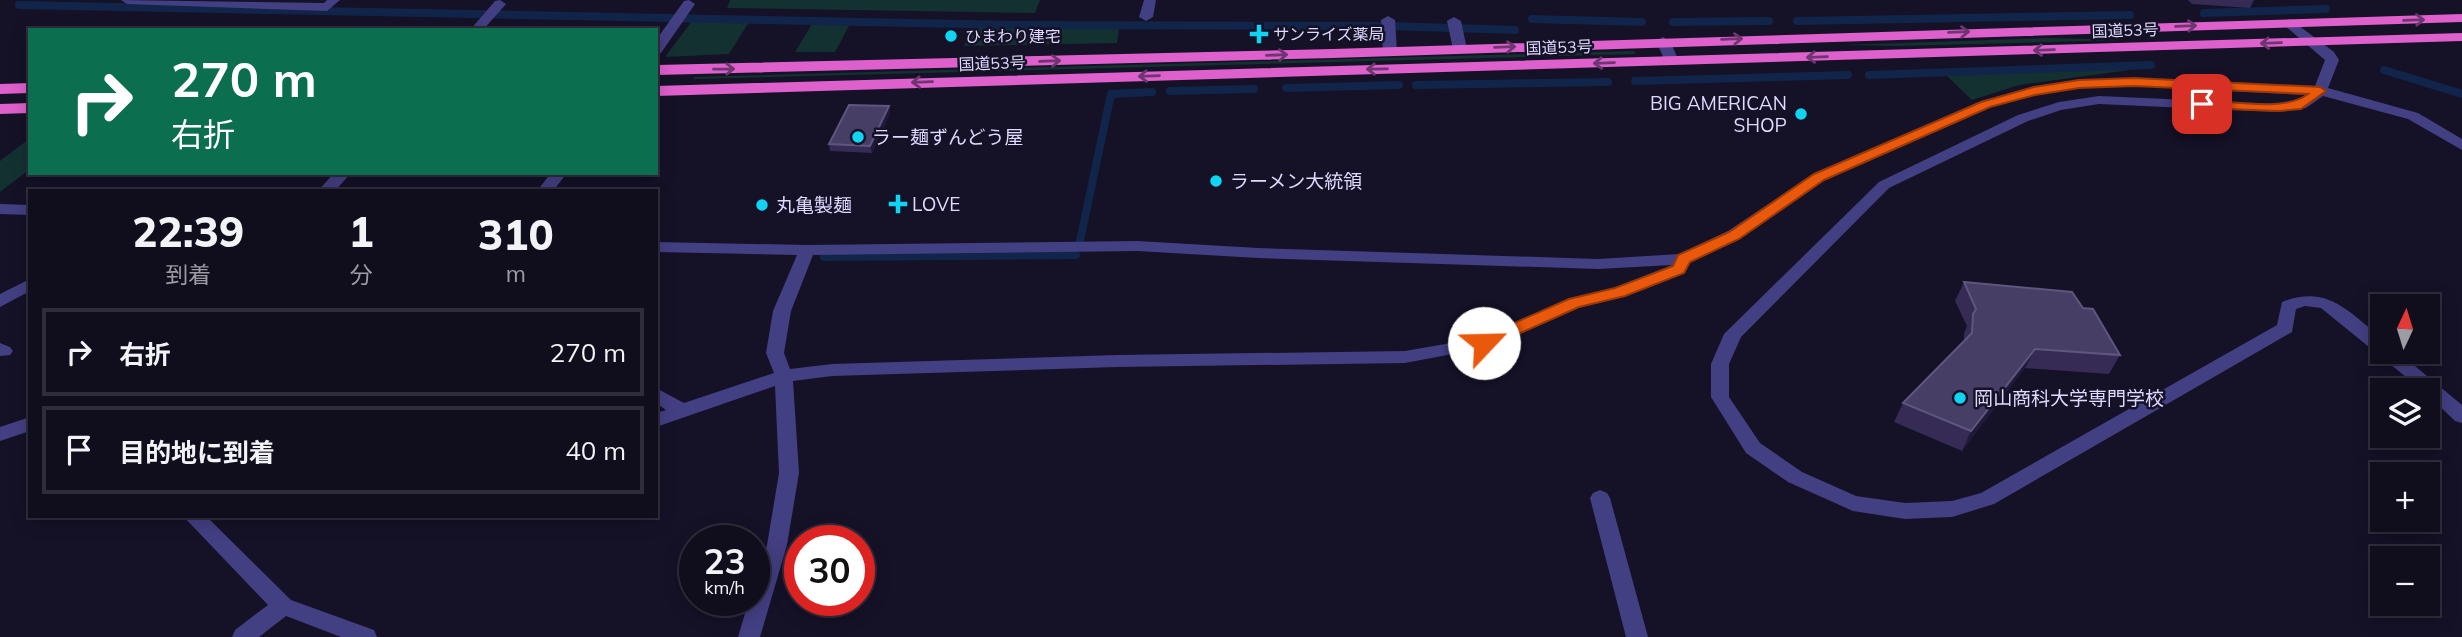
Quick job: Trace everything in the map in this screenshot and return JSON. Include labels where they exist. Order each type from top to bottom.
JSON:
[{"type":"highway","name":"国道53号","points":[[658,70],[1390,52],[1663,41],[2462,18]]},
{"type":"highway","name":"国道53号","points":[[658,91],[2313,41],[2459,39]]},
{"type":"highway","points":[[0,89],[28,88]]},
{"type":"highway","points":[[0,109],[28,108]]},
{"type":"street","points":[[127,0],[327,7],[334,0]]},
{"type":"street","points":[[1146,17],[1150,0]]},
{"type":"street","points":[[477,28],[492,12]]},
{"type":"street","points":[[658,47],[683,13]]},
{"type":"street","points":[[2290,23],[2332,60],[2320,91],[2301,105],[2278,107],[2099,100],[2059,106],[2023,118],[1884,186],[1733,334],[1720,364],[1720,397],[1753,448],[1795,477],[1853,503],[1905,511],[1952,509],[1987,499],[2286,328],[2288,306],[2303,300],[2326,303],[2370,338]]},
{"type":"street","points":[[1388,24],[1390,52]]},
{"type":"street","points":[[1455,26],[1460,49]]},
{"type":"street","points":[[1663,41],[1672,61]]},
{"type":"street","points":[[658,247],[807,250],[1137,246],[1258,253],[1598,264],[1684,259],[1734,236],[1819,177],[1986,104],[2034,91],[2079,84],[2134,82],[2320,91],[2384,105],[2417,117],[2462,146]]},
{"type":"street","points":[[328,189],[341,175]]},
{"type":"street","points":[[547,189],[557,175]]},
{"type":"street","points":[[0,209],[28,209]]},
{"type":"street","points":[[749,637],[777,545],[789,473],[784,376],[775,353],[782,312],[807,250]]},
{"type":"street","points":[[658,419],[784,376],[832,370],[1117,361],[1405,357],[1484,343],[1574,303],[1620,292],[1679,269],[1684,259]]},
{"type":"street","points":[[0,301],[28,285]]},
{"type":"street","points":[[2402,364],[2462,416]]},
{"type":"street","points":[[658,395],[682,412]]},
{"type":"street","points":[[0,434],[28,425]]},
{"type":"street","points":[[1600,498],[1637,637]]},
{"type":"street","points":[[196,518],[283,606],[366,637]]},
{"type":"street","points":[[243,637],[283,606]]},
{"type":"green space","points":[[730,0],[1040,0],[1035,13],[727,8]]},
{"type":"green space","points":[[692,21],[749,22],[729,54],[665,57]]},
{"type":"green space","points":[[812,24],[850,24],[835,52],[795,52]]},
{"type":"green space","points":[[972,26],[1119,28],[1117,43],[964,46]]},
{"type":"green space","points":[[2049,38],[2124,40],[1843,45]]},
{"type":"green space","points":[[1634,51],[1636,54],[694,79],[694,77]]},
{"type":"green space","points":[[2130,70],[2019,85],[1972,100],[1945,74]]},
{"type":"green space","points":[[28,140],[28,171],[0,192],[0,161]]},
{"type":"building","name":"ラー麺ずんどう屋","points":[[849,105],[889,106],[870,146],[829,144]]},
{"type":"building","name":"岡山商科大学専門学校","points":[[1964,282],[2072,292],[2083,308],[2093,309],[2120,355],[2035,349],[1971,431],[1903,403],[1972,333],[1973,314],[1976,309]]},
{"type":"waterway","points":[[19,5],[1015,25],[1390,26],[1515,30]]},
{"type":"waterway","points":[[2204,13],[2326,9]]},
{"type":"waterway","points":[[1797,21],[2130,15]]},
{"type":"waterway","points":[[1532,19],[1642,22]]},
{"type":"waterway","points":[[1673,22],[1769,21]]},
{"type":"waterway","points":[[1869,75],[2151,65]]},
{"type":"waterway","points":[[2384,70],[2462,94]]},
{"type":"waterway","points":[[1635,81],[1848,75]]},
{"type":"waterway","points":[[1416,85],[1608,82]]},
{"type":"waterway","points":[[1286,88],[1399,85]]},
{"type":"waterway","points":[[1170,91],[1254,89]]},
{"type":"waterway","points":[[1080,241],[1111,94],[1152,92]]},
{"type":"waterway","points":[[824,257],[1076,255]]},
{"type":"place","name":"サンライズ薬局","points":[[1259,34]]},
{"type":"place","name":"ひまわり建宅","points":[[951,36]]},
{"type":"place","name":"BIG AMERICAN SHOP","points":[[1801,114]]},
{"type":"place","name":"ラー麺ずんどう屋","points":[[858,137]]},
{"type":"place","name":"ラーメン大統領","points":[[1216,181]]},
{"type":"place","name":"LOVE","points":[[898,204]]},
{"type":"place","name":"丸亀製麺","points":[[762,205]]},
{"type":"place","name":"岡山商科大学専門学校","points":[[1960,398]]},
{"type":"route","points":[[1484,343],[1574,303],[1620,292],[1679,269],[1684,259],[1734,236],[1819,177],[1986,104],[2034,91],[2079,84],[2134,82],[2320,91],[2301,105],[2278,107],[2202,104]]}]
